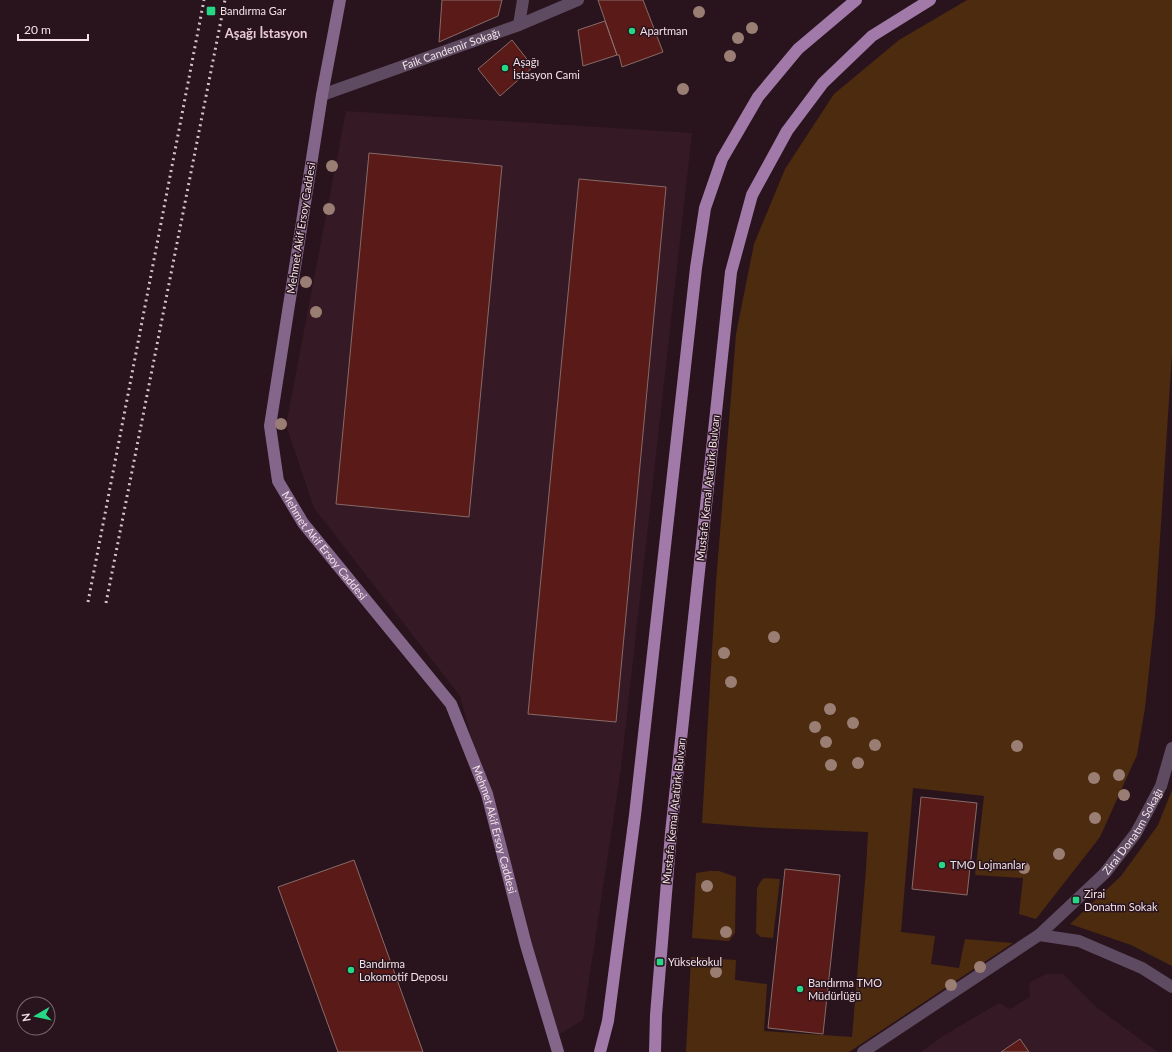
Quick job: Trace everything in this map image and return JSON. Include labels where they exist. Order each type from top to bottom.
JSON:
[{"type":"main road","name":"Mehmet Akif Ersoy Caddesi","points":[[340,0],[322,95],[270,426],[278,481],[303,524],[451,704],[487,794],[526,945],[558,1052]]},
{"type":"main road","points":[[600,1052],[608,1021],[635,815],[704,208],[722,159],[758,97],[798,49],[856,0]]},
{"type":"main road","name":"Mustafa Kemal Atatürk Bulvarı","points":[[654,1052],[671,833],[730,280],[733,265],[752,195],[796,119],[823,83],[872,36],[930,0]]},
{"type":"street","points":[[519,25],[523,0]]},
{"type":"street","name":"Faik Candemir Sokağı","points":[[322,95],[519,25],[578,0]]},
{"type":"street","name":"Zirai Donatım Sokağı","points":[[863,1052],[1038,935],[1105,873],[1136,833],[1161,786],[1172,748]]},
{"type":"street","points":[[1038,935],[1079,941],[1142,968],[1172,986]]},
{"type":"shaded area","points":[[967,0],[1172,0],[1172,354],[1155,615],[1145,708],[1137,755],[1100,837],[1036,919],[1019,914],[1023,878],[975,875],[984,796],[913,788],[901,932],[935,936],[931,964],[959,968],[965,939],[1013,943],[849,1052],[686,1052],[691,957],[736,960],[735,980],[767,984],[764,1031],[852,1037],[868,832],[769,828],[702,823],[716,582],[736,334],[754,244],[785,169],[834,94],[899,40]]},
{"type":"shaded area","points":[[346,111],[692,133],[621,768],[583,1020],[553,1038],[460,696],[314,508],[286,425]]},
{"type":"shaded area","points":[[1172,790],[1172,966],[1131,945],[1070,924],[1121,876],[1158,825]]},
{"type":"shaded area","points":[[719,871],[736,877],[735,933],[729,941],[692,938],[696,873]]},
{"type":"shaded area","points":[[764,878],[780,879],[773,938],[761,937],[756,933],[757,888]]},
{"type":"shaded area","points":[[1046,974],[1063,974],[1096,1007],[1158,1052],[921,1052],[943,1036],[999,1003],[1010,1009],[1030,997],[1029,983]]},
{"type":"building","points":[[442,0],[502,0],[498,16],[439,42]]},
{"type":"building","name":"Apartman","points":[[598,0],[643,0],[663,52],[622,67],[619,55],[617,55]]},
{"type":"building","points":[[605,21],[617,55],[583,66],[578,30]]},
{"type":"building","name":"Aşağı İstasyon Cami","points":[[512,40],[533,67],[500,96],[478,69]]},
{"type":"building","points":[[369,153],[502,166],[469,517],[336,504]]},
{"type":"building","points":[[579,179],[666,187],[616,722],[528,714]]},
{"type":"building","name":"TMO Lojmanlar","points":[[921,797],[977,803],[967,895],[912,889]]},
{"type":"building","name":"Bandırma Lokomotif Deposu","points":[[354,860],[423,1052],[338,1052],[278,887]]},
{"type":"building","name":"Bandırma TMO Müdürlüğü","points":[[785,869],[840,875],[823,1034],[768,1028]]},
{"type":"building","points":[[1020,1039],[1029,1052],[1001,1052]]},
{"type":"railway","points":[[88,602],[204,0]]},
{"type":"railway","points":[[106,603],[225,0]]},
{"type":"place","name":"Bandırma Gar","points":[[211,11]]},
{"type":"place","name":"Apartman","points":[[632,31]]},
{"type":"place","name":"Aşağı İstasyon Cami","points":[[505,68]]},
{"type":"place","name":"TMO Lojmanlar","points":[[942,865]]},
{"type":"place","name":"Zirai Donatım Sokak","points":[[1076,900]]},
{"type":"place","name":"Yüksekokul","points":[[660,962]]},
{"type":"place","name":"Bandırma Lokomotif Deposu","points":[[351,970]]},
{"type":"place","name":"Bandırma TMO Müdürlüğü","points":[[800,989]]},
{"type":"district","name":"Aşağı İstasyon","points":[[266,33]]}]
